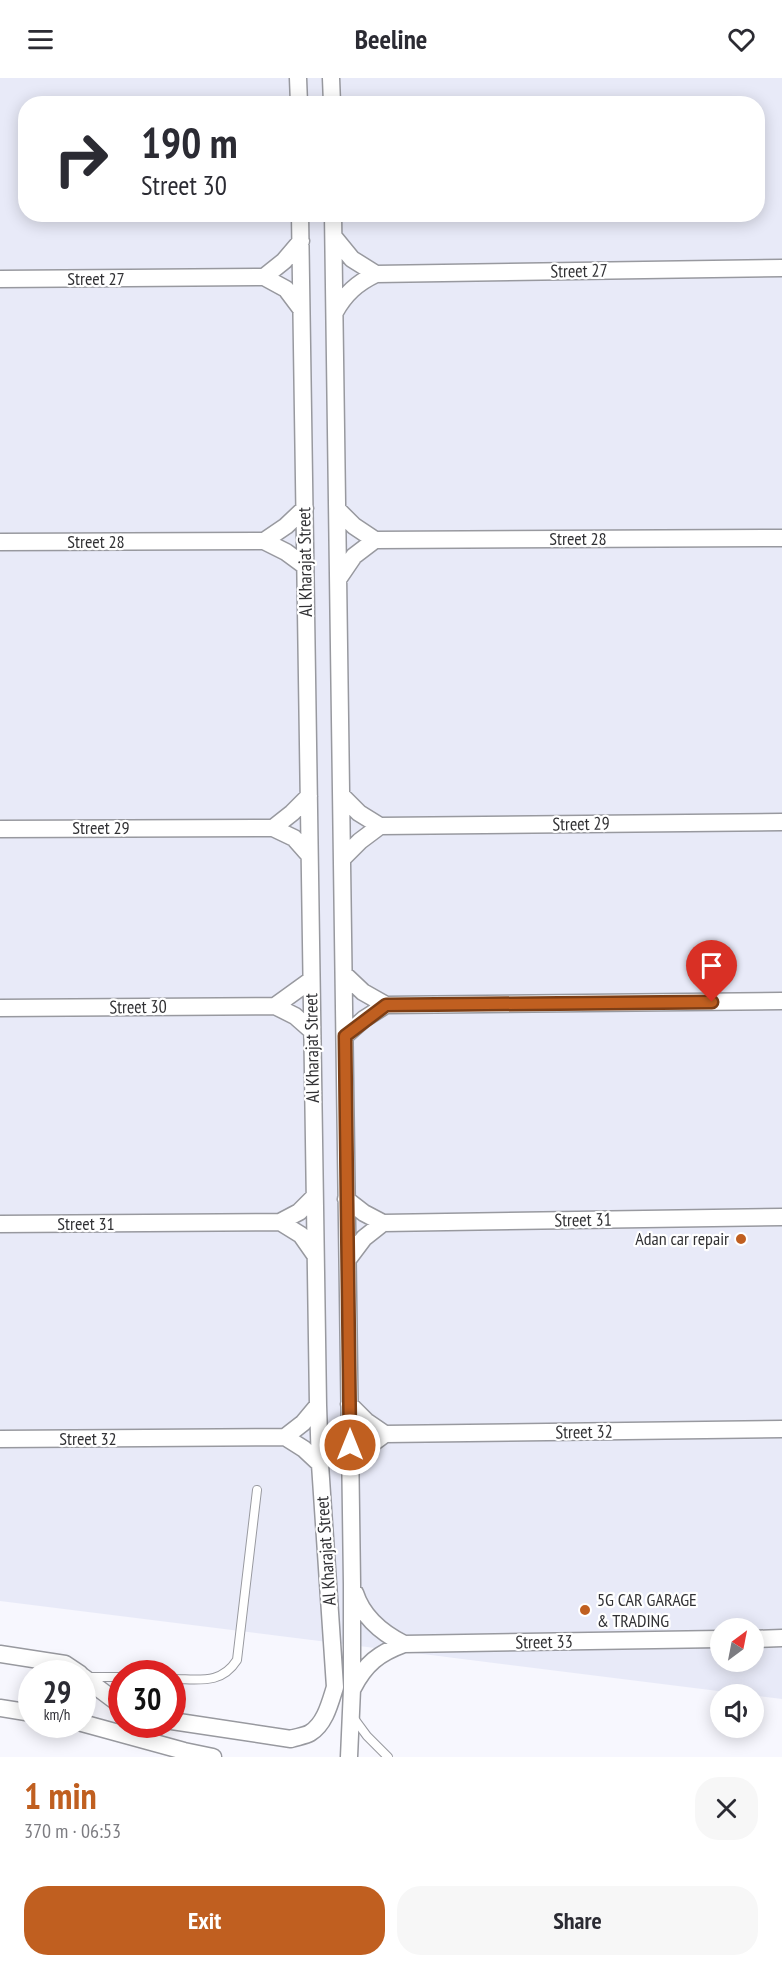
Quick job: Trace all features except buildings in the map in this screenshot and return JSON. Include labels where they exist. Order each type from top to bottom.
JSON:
[{"type":"street","points":[[298,78],[299,96]]},
{"type":"street","points":[[331,78],[332,96]]},
{"type":"street","name":"Al Kharajat Street","points":[[186,1723],[291,1739],[309,1734],[321,1722],[329,1707],[335,1687],[318,1405],[300,222]]},
{"type":"street","name":"Al Kharajat Street","points":[[333,222],[346,1199],[349,1258],[352,1584],[352,1689],[349,1757]]},
{"type":"street","points":[[334,237],[352,260],[376,274]]},
{"type":"street","points":[[301,241],[284,261],[264,277],[286,289],[301,309]]},
{"type":"street","name":"Street 27","points":[[376,274],[782,268]]},
{"type":"street","points":[[334,312],[352,289],[363,280],[376,274]]},
{"type":"street","name":"Street 27","points":[[0,279],[264,277]]},
{"type":"street","points":[[264,541],[286,526],[305,508]]},
{"type":"street","points":[[338,510],[354,526],[375,540],[354,556],[339,578]]},
{"type":"street","name":"Street 28","points":[[375,540],[782,538]]},
{"type":"street","name":"Street 28","points":[[0,542],[264,541],[286,552],[305,566]]},
{"type":"street","points":[[309,796],[273,828],[294,838],[309,855]]},
{"type":"street","points":[[342,796],[359,813],[380,826],[342,859]]},
{"type":"street","name":"Street 29","points":[[380,826],[782,822]]},
{"type":"street","name":"Street 29","points":[[0,829],[273,828]]},
{"type":"street","points":[[344,974],[363,992],[386,1005],[782,1001]]},
{"type":"street","points":[[311,980],[275,1006],[295,1016],[312,1031]]},
{"type":"street","points":[[345,1036],[386,1005]]},
{"type":"street","name":"Street 30","points":[[0,1008],[275,1006]]},
{"type":"street","points":[[280,1222],[299,1212],[314,1197]]},
{"type":"street","points":[[346,1199],[364,1213],[383,1223],[364,1238],[349,1258]]},
{"type":"street","name":"Street 31","points":[[383,1223],[782,1217]]},
{"type":"street","points":[[280,1222],[301,1235],[315,1255]]},
{"type":"street","name":"Street 31","points":[[0,1224],[280,1222]]},
{"type":"street","points":[[349,1404],[366,1421],[386,1434],[366,1448],[350,1466]]},
{"type":"street","points":[[318,1405],[303,1423],[285,1437],[304,1449],[320,1464]]},
{"type":"street","name":"Street 32","points":[[386,1434],[782,1429]]},
{"type":"street","name":"Street 32","points":[[0,1439],[285,1437]]},
{"type":"street","points":[[352,1584],[356,1597],[370,1620],[380,1630],[404,1644]]},
{"type":"street","points":[[764,1639],[782,1638]]},
{"type":"street","name":"Street 33","points":[[352,1689],[360,1673],[372,1660],[387,1650],[404,1644],[710,1639]]},
{"type":"street","points":[[0,1654],[39,1660]]},
{"type":"street","points":[[0,1708],[18,1711]]},
{"type":"street","points":[[96,1727],[213,1757]]},
{"type":"lane","points":[[186,1678],[215,1678],[224,1675],[237,1660],[257,1490]]},
{"type":"lane","points":[[351,1714],[367,1736],[388,1757]]},
{"type":"shaded area","points":[[0,78],[782,78],[782,1699],[764,1697],[764,1684],[710,1684],[710,1690],[0,1601]]},
{"type":"place","name":"Adan car repair","points":[[741,1239]]},
{"type":"place","name":"5G CAR GARAGE & TRADING","points":[[585,1610]]},
{"type":"route","points":[[350,1445],[345,1036],[364,1019],[386,1005],[712,1002]]}]
